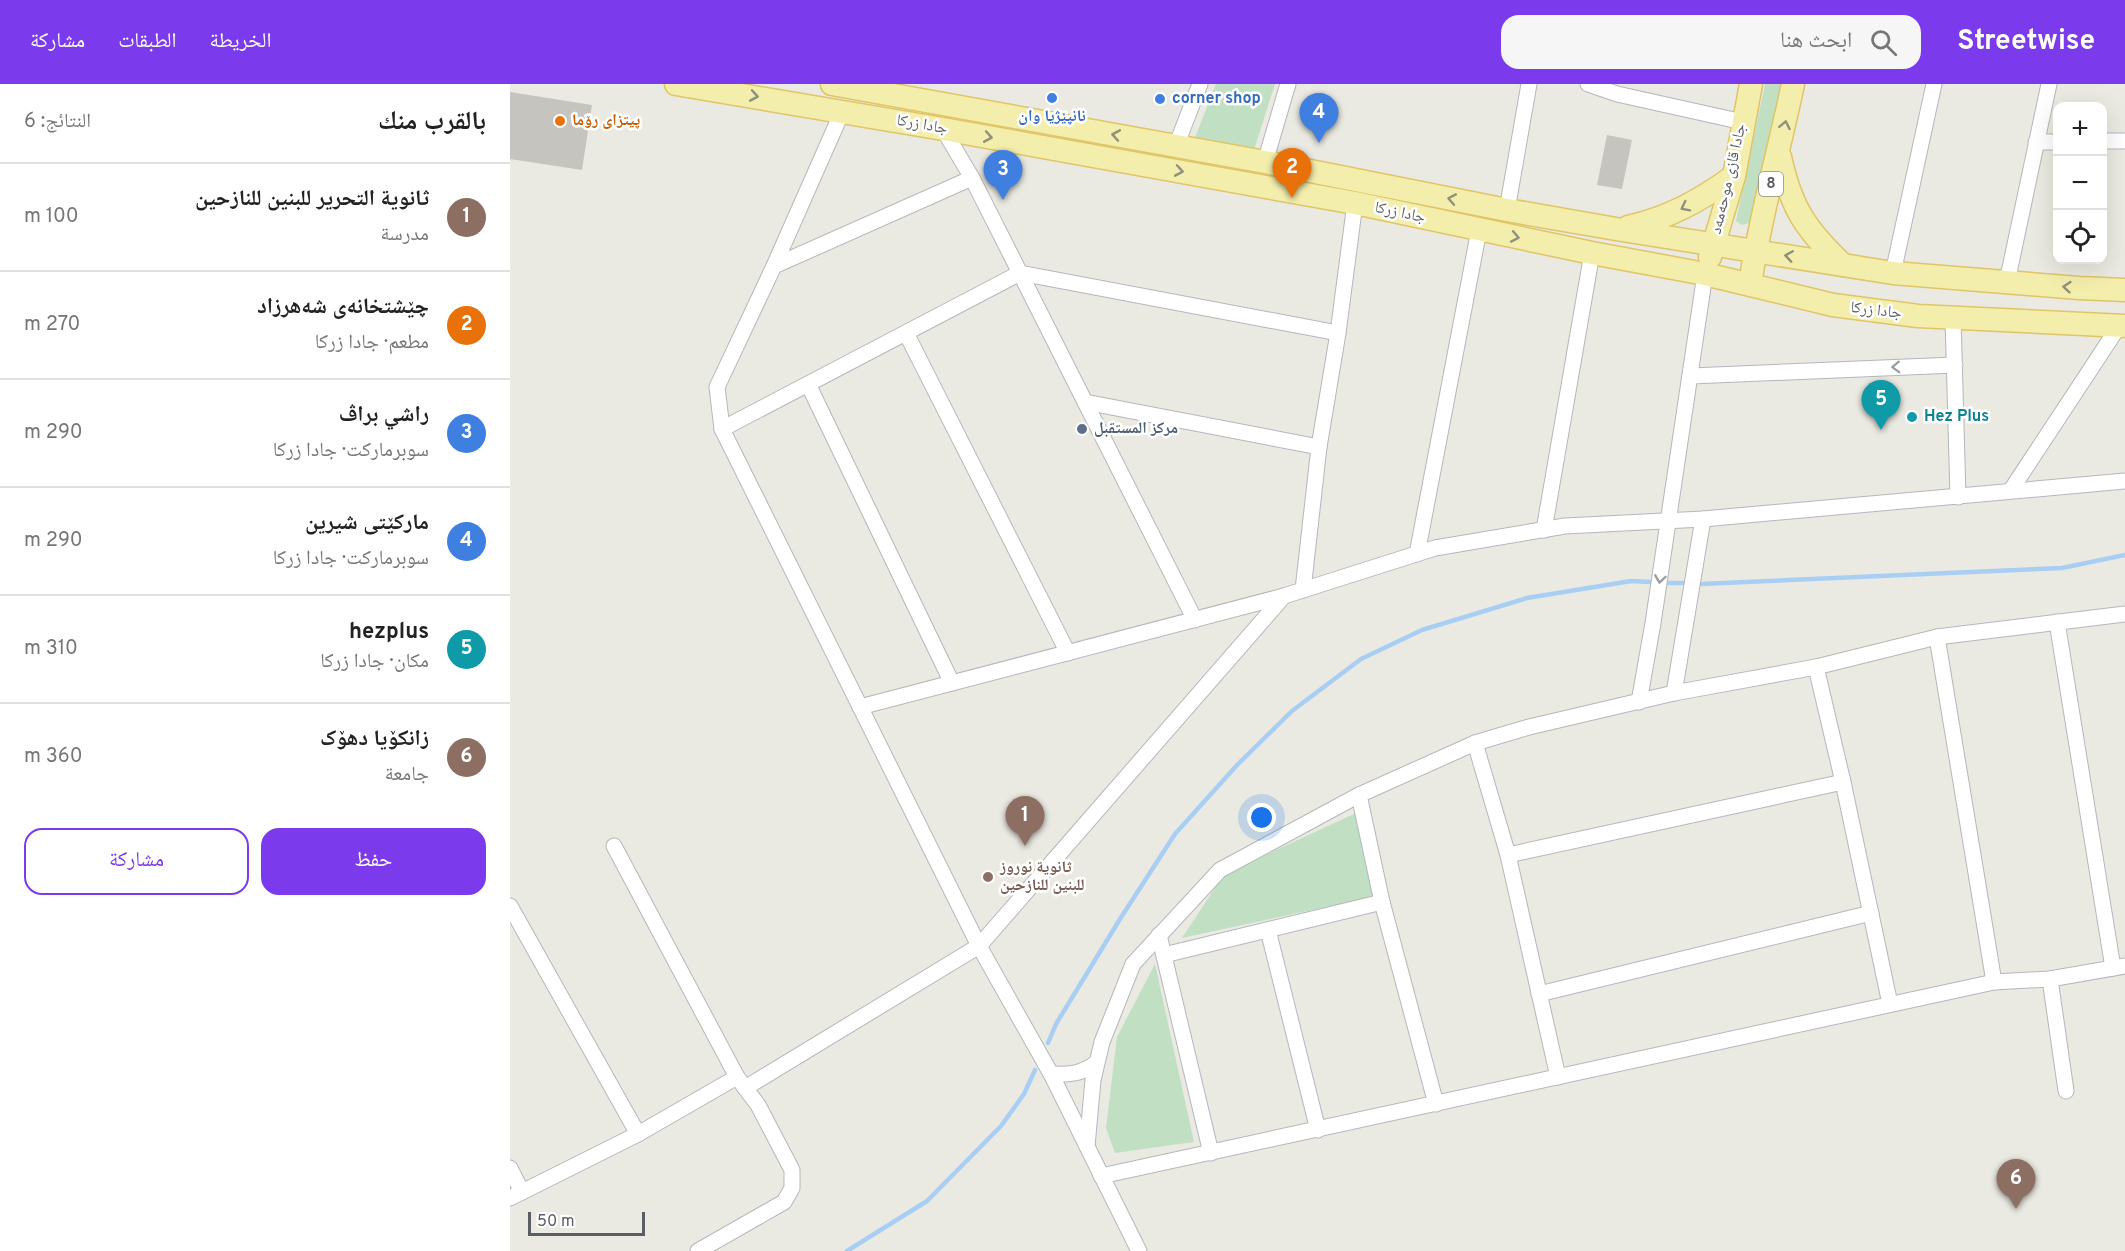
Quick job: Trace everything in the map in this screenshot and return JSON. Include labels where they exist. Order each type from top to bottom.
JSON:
[{"type":"main road","name":"جادا زرکا","points":[[676,84],[1355,203],[1592,253],[1705,274],[1805,300],[1842,307],[1953,318],[2122,326]]},
{"type":"main road","name":"جادا زرکا","points":[[832,84],[876,88],[1616,229],[1893,273],[2125,290]]},
{"type":"main road","name":"جادا قازی موحەمەد","points":[[1705,274],[1734,176],[1751,84]]},
{"type":"main road","name":"8","points":[[1750,284],[1761,223],[1793,84]]},
{"type":"main road","points":[[1779,152],[1786,184],[1800,215],[1819,242],[1843,265]]},
{"type":"main road","points":[[1616,229],[1648,222],[1678,211],[1707,195],[1734,176]]},
{"type":"main road","points":[[1725,210],[1725,223],[1735,232],[1748,232],[1761,223]]},
{"type":"street","points":[[1176,146],[1200,84]]},
{"type":"street","points":[[1265,162],[1288,84]]},
{"type":"street","points":[[1507,210],[1529,84]]},
{"type":"street","points":[[1588,84],[1618,89],[1743,122]]},
{"type":"street","points":[[1893,273],[1934,84]]},
{"type":"street","points":[[2007,282],[2049,84]]},
{"type":"street","points":[[842,112],[774,266],[717,387],[722,429],[979,946],[1051,1074],[1139,1251]]},
{"type":"street","points":[[943,129],[972,178],[1195,620]]},
{"type":"street","points":[[2107,141],[2125,141]]},
{"type":"street","points":[[2036,142],[2053,142]]},
{"type":"street","points":[[774,266],[972,178]]},
{"type":"street","points":[[1303,590],[1319,447],[1338,333],[1355,203]]},
{"type":"street","points":[[1417,554],[1479,230]]},
{"type":"street","points":[[1544,530],[1592,253]]},
{"type":"street","points":[[722,429],[1020,273],[1338,333]]},
{"type":"street","points":[[1640,702],[1705,274]]},
{"type":"street","points":[[1953,318],[1958,497]]},
{"type":"street","points":[[2011,490],[2122,326]]},
{"type":"street","points":[[906,333],[1068,653]]},
{"type":"street","points":[[1691,376],[1955,365]]},
{"type":"street","points":[[808,384],[952,683]]},
{"type":"street","points":[[1085,402],[1319,447]]},
{"type":"street","points":[[860,707],[1284,596],[1435,548],[1565,526],[1703,519],[1958,497],[2011,490],[2125,482]]},
{"type":"street","points":[[1674,693],[1703,519]]},
{"type":"street","points":[[510,1168],[516,1195],[741,1082],[979,946],[1284,596]]},
{"type":"street","points":[[1087,1146],[1096,1063],[1133,964],[1220,870],[1359,795],[1475,743],[1529,727],[1674,693],[1816,667],[1936,637],[2125,614]]},
{"type":"street","points":[[1101,1176],[1994,982],[2050,979],[2119,967],[2056,622]]},
{"type":"street","points":[[1936,637],[1994,982]]},
{"type":"street","points":[[1816,667],[1890,1004]]},
{"type":"street","points":[[1475,743],[1508,855],[1558,1077]]},
{"type":"street","points":[[1508,855],[1843,782]]},
{"type":"street","points":[[1359,795],[1382,902],[1436,1104]]},
{"type":"street","points":[[614,846],[741,1082],[758,1105],[792,1170],[792,1188],[784,1202],[698,1251]]},
{"type":"street","points":[[1164,955],[1382,902]]},
{"type":"street","points":[[510,906],[638,1134]]},
{"type":"street","points":[[1539,994],[1871,913]]},
{"type":"street","points":[[1268,930],[1318,1130]]},
{"type":"street","points":[[1159,935],[1212,1153]]},
{"type":"street","points":[[2050,979],[2066,1091]]},
{"type":"street","points":[[1051,1074],[1077,1073],[1096,1063]]},
{"type":"green space","points":[[1216,84],[1275,84],[1254,150],[1194,140]]},
{"type":"green space","points":[[1765,84],[1782,84],[1749,223],[1742,225],[1736,221]]},
{"type":"green space","points":[[1356,813],[1373,897],[1182,938],[1224,874]]},
{"type":"green space","points":[[1155,964],[1194,1142],[1115,1153],[1106,1128],[1117,1037]]},
{"type":"building","points":[[510,92],[592,105],[582,170],[510,159]]},
{"type":"building","points":[[1607,135],[1632,140],[1622,189],[1597,185]]},
{"type":"waterway","points":[[1701,584],[2062,568],[2125,555]]},
{"type":"waterway","points":[[1048,1043],[1056,1024],[1175,834],[1238,764],[1292,711],[1361,659],[1422,630],[1527,598],[1631,581],[1650,582]]},
{"type":"waterway","points":[[1668,583],[1684,583]]},
{"type":"waterway","points":[[847,1251],[927,1201],[1001,1126],[1024,1094],[1035,1070]]},
{"type":"place","name":"نانپێژیا وان","points":[[1052,98]]},
{"type":"place","name":"corner shop","points":[[1160,99]]},
{"type":"place","name":"پیتزای رۆما","points":[[560,121]]},
{"type":"place","name":"مارکێتی شیرین","points":[[1319,143]]},
{"type":"place","name":"چێشتخانەی شەهرزاد","points":[[1292,198]]},
{"type":"place","name":"راشي براڤ","points":[[1003,200]]},
{"type":"place","name":"Hez Plus","points":[[1912,417]]},
{"type":"place","name":"مركز المستقبل","points":[[1082,429]]},
{"type":"place","name":"hezplus","points":[[1881,430]]},
{"type":"place","name":"ثانوية التحرير للبنين للنازحين","points":[[1025,846]]},
{"type":"place","name":"ثانوية نوروز للبنين للنازحين","points":[[988,877]]},
{"type":"place","name":"زانکۆیا دهۆک","points":[[2016,1209]]}]
